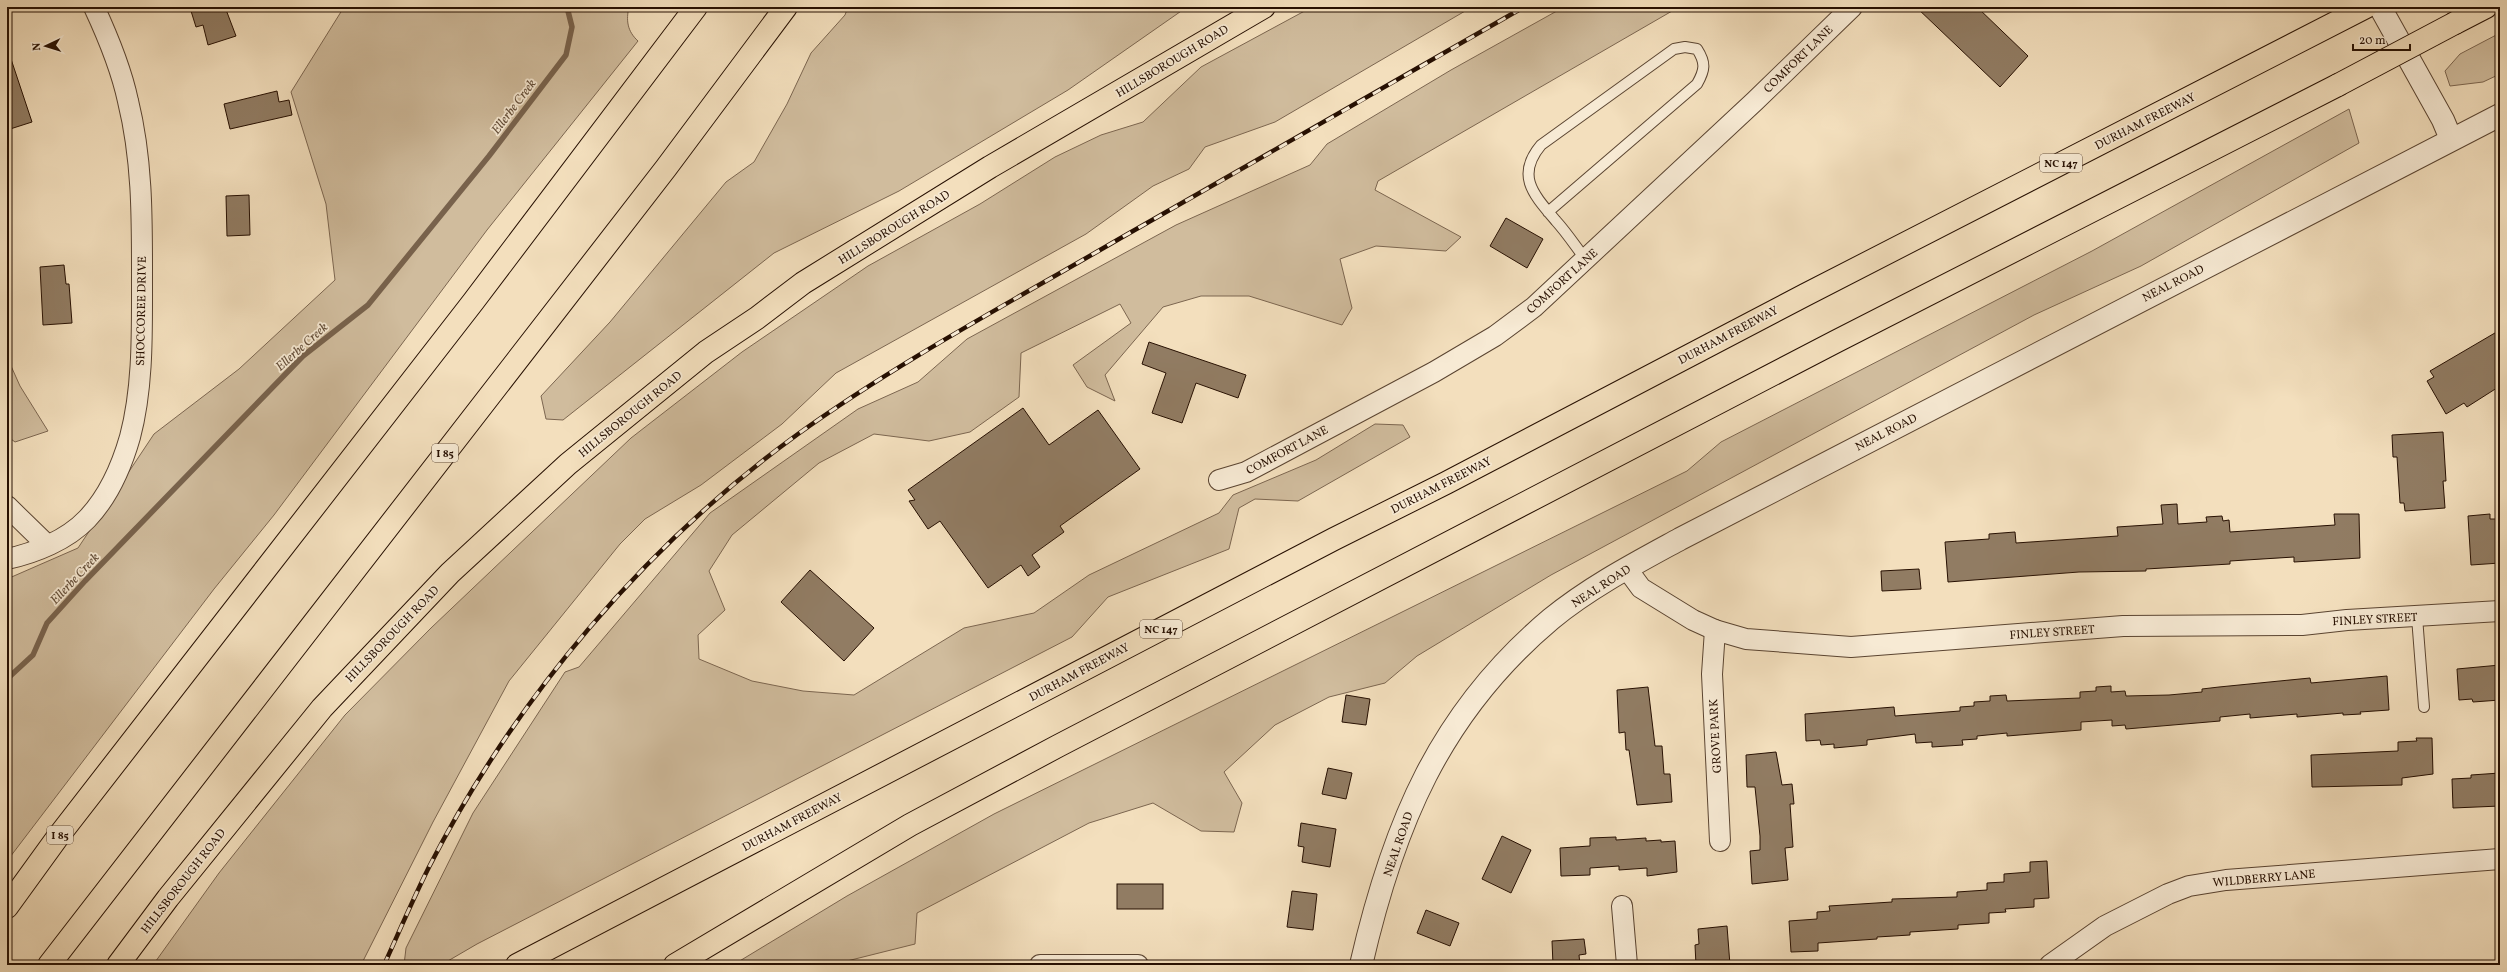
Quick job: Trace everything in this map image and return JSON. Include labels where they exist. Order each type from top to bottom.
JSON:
[{"type":"main road","name":"I 85","points":[[7,908],[57,838],[463,314],[696,7]]},
{"type":"main road","name":"I 85","points":[[49,965],[666,168],[786,7]]},
{"type":"main road","name":"HILLSBOROUGH ROAD","points":[[118,965],[168,898],[322,708],[450,574],[568,464],[706,352],[757,318],[803,283],[990,167],[1264,7]]},
{"type":"main road","name":"DURHAM FREEWAY","points":[[518,965],[1327,542],[1446,483],[1812,291],[2366,7]]},
{"type":"main road","points":[[675,965],[910,825],[1051,750],[1842,338],[2338,85],[2486,7]]},
{"type":"street","name":"SHOCCOREE DRIVE","points":[[7,559],[48,546],[76,529],[87,519],[116,474],[131,435],[142,342],[142,197],[137,145],[122,75],[94,7]]},
{"type":"street","name":"COMFORT LANE","points":[[1219,480],[1246,472],[1434,372],[1495,336],[1534,307],[1586,260],[1852,7]]},
{"type":"street","points":[[2380,7],[2443,120],[2451,139]]},
{"type":"street","name":"NEAL ROAD","points":[[1361,965],[1400,833],[1426,773],[1446,737],[1469,705],[1527,641],[1552,618],[1627,569],[2451,139],[2500,115]]},
{"type":"street","points":[[7,506],[48,546]]},
{"type":"street","name":"FINLEY STREET","points":[[1627,569],[1641,588],[1693,620],[1716,630],[1746,639],[1851,648],[2123,626],[2302,625],[2347,620],[2500,611]]},
{"type":"street","name":"GROVE PARK","points":[[1716,630],[1712,674],[1720,841]]},
{"type":"street","name":"WILDBERRY LANE","points":[[2050,965],[2105,926],[2189,886],[2226,880],[2500,859]]},
{"type":"street","points":[[1622,906],[1628,965]]},
{"type":"street","points":[[1040,965],[1138,965]]},
{"type":"lane","points":[[1548,212],[1697,84],[1704,72],[1704,60],[1697,49],[1685,47],[1674,49],[1541,144],[1530,158],[1529,175],[1531,191],[1586,260]]},
{"type":"lane","points":[[2418,617],[2424,707]]},
{"type":"shaded area","points":[[344,7],[629,7],[628,25],[634,37],[638,41],[487,230],[274,515],[214,589],[7,861],[7,579],[78,548],[154,434],[239,369],[335,280],[326,204],[291,92]]},
{"type":"shaded area","points":[[848,7],[1187,7],[1068,90],[899,191],[774,253],[563,420],[546,419],[541,396],[610,322],[726,182],[754,162],[787,104],[811,53],[845,15]]},
{"type":"shaded area","points":[[1312,7],[1472,7],[1275,122],[1205,147],[1189,169],[1153,186],[1086,234],[836,373],[782,424],[701,485],[645,519],[620,544],[509,681],[433,822],[361,965],[153,965],[219,873],[345,715],[431,628],[631,438],[742,352],[868,266],[980,204],[1055,157],[1101,135],[1143,122],[1201,67]]},
{"type":"shaded area","points":[[1564,7],[1679,7],[1378,181],[1375,190],[1461,237],[1446,251],[1376,246],[1340,259],[1352,308],[1342,325],[1249,296],[1201,296],[1163,307],[1105,375],[1115,401],[1087,387],[1073,365],[1131,323],[1120,304],[1021,353],[1019,397],[970,432],[929,441],[874,434],[819,463],[732,535],[709,571],[725,610],[698,635],[699,659],[752,681],[803,691],[854,695],[964,628],[1034,613],[1089,575],[1219,513],[1233,495],[1316,460],[1375,424],[1403,425],[1410,437],[1298,501],[1255,499],[1239,508],[1229,549],[1108,597],[1072,637],[477,944],[441,965],[404,965],[406,948],[473,813],[565,672],[579,667],[710,513],[858,409],[918,382],[967,339],[1176,225],[1310,165],[1327,144],[1451,70]]},
{"type":"shaded area","points":[[2500,33],[2500,74],[2483,82],[2450,86],[2445,71],[2460,54]]},
{"type":"shaded area","points":[[2349,109],[2359,143],[2141,266],[2034,315],[1551,575],[1417,656],[1385,683],[1329,697],[1275,725],[1224,772],[1242,803],[1234,832],[1201,831],[1153,803],[1089,823],[917,913],[915,944],[831,965],[733,965],[847,896],[994,814],[1687,471],[1721,442],[2092,251]]},
{"type":"shaded area","points":[[7,357],[20,386],[48,431],[15,442],[7,436]]},
{"type":"building","points":[[205,7],[225,7],[236,36],[208,45],[203,25],[196,27],[191,11]]},
{"type":"building","points":[[1916,7],[1977,7],[2028,56],[2000,87]]},
{"type":"building","points":[[7,56],[10,56],[32,122],[7,130]]},
{"type":"building","points":[[277,91],[279,102],[289,100],[292,115],[230,129],[224,104]]},
{"type":"building","points":[[249,195],[250,235],[227,236],[226,196]]},
{"type":"building","points":[[1506,218],[1543,239],[1527,268],[1490,246]]},
{"type":"building","points":[[64,265],[66,284],[69,284],[72,323],[43,325],[40,267]]},
{"type":"building","points":[[2500,330],[2500,386],[2467,407],[2464,403],[2446,414],[2427,381],[2434,377],[2430,371]]},
{"type":"building","points":[[1149,342],[1246,375],[1238,398],[1196,383],[1182,423],[1152,413],[1166,373],[1142,364]]},
{"type":"building","points":[[1023,408],[1049,445],[1098,410],[1140,469],[1060,526],[1064,532],[1032,555],[1040,567],[1028,576],[1021,565],[988,588],[940,521],[928,529],[909,501],[915,500],[908,490]]},
{"type":"building","points":[[2443,432],[2446,481],[2443,481],[2445,508],[2405,511],[2404,503],[2400,503],[2397,457],[2393,457],[2392,435]]},
{"type":"building","points":[[2177,504],[2178,524],[2207,522],[2206,517],[2222,516],[2223,521],[2229,520],[2230,532],[2335,525],[2334,514],[2359,514],[2360,558],[2294,562],[2294,557],[2230,561],[2230,564],[2146,569],[2146,571],[2079,572],[1948,582],[1945,542],[1989,539],[1989,534],[2015,532],[2016,543],[2118,536],[2117,527],[2163,524],[2161,505]]},
{"type":"building","points":[[2490,514],[2490,519],[2500,519],[2500,563],[2471,565],[2468,516]]},
{"type":"building","points":[[1919,569],[1921,589],[1882,591],[1881,571]]},
{"type":"building","points":[[810,570],[874,628],[844,661],[781,602]]},
{"type":"building","points":[[2500,665],[2500,700],[2473,702],[2472,699],[2459,700],[2457,669]]},
{"type":"building","points":[[2387,676],[2389,710],[2360,712],[2361,714],[2343,715],[2343,713],[2297,717],[2297,714],[2250,718],[2250,714],[2220,717],[2220,721],[2126,729],[2125,725],[2112,726],[2112,720],[2081,722],[2081,730],[2007,736],[2007,733],[1977,736],[1977,739],[1962,740],[1963,745],[1932,747],[1932,742],[1916,743],[1915,734],[1867,740],[1867,745],[1834,748],[1834,744],[1821,745],[1820,740],[1806,741],[1805,714],[1894,707],[1895,716],[1960,711],[1960,707],[1974,706],[1974,702],[1990,701],[1990,696],[2006,695],[2007,701],[2080,698],[2080,692],[2096,691],[2096,687],[2111,686],[2111,692],[2125,691],[2126,696],[2169,695],[2202,692],[2202,689],[2310,678],[2311,683]]},
{"type":"building","points":[[1648,687],[1655,746],[1662,746],[1664,774],[1670,774],[1672,802],[1637,805],[1629,750],[1626,750],[1625,732],[1619,733],[1617,690]]},
{"type":"building","points":[[1346,695],[1370,699],[1366,725],[1342,722]]},
{"type":"building","points":[[2416,738],[2432,738],[2433,774],[2402,778],[2402,785],[2312,787],[2311,755],[2398,751],[2398,742],[2417,741]]},
{"type":"building","points":[[1776,752],[1782,785],[1792,784],[1794,804],[1790,804],[1793,847],[1785,848],[1788,880],[1752,884],[1750,851],[1760,850],[1760,836],[1755,787],[1747,787],[1746,755]]},
{"type":"building","points":[[1328,768],[1352,773],[1346,799],[1322,794]]},
{"type":"building","points":[[2500,773],[2500,806],[2453,808],[2452,779],[2471,778],[2471,775]]},
{"type":"building","points":[[1301,823],[1336,829],[1330,867],[1302,862],[1304,847],[1298,846]]},
{"type":"building","points":[[1502,836],[1531,850],[1511,893],[1482,879]]},
{"type":"building","points":[[1616,837],[1616,840],[1646,838],[1646,841],[1675,841],[1677,872],[1647,876],[1647,868],[1619,870],[1619,866],[1590,868],[1590,875],[1561,876],[1560,848],[1590,846],[1590,838]]},
{"type":"building","points":[[2047,861],[2049,898],[2034,899],[2034,907],[2005,909],[2006,912],[1989,913],[1989,923],[1958,925],[1958,929],[1910,932],[1910,935],[1877,937],[1877,939],[1818,943],[1818,951],[1791,952],[1789,921],[1817,919],[1817,912],[1830,911],[1829,906],[1892,902],[1892,899],[1957,897],[1957,892],[1987,890],[1987,883],[2004,882],[2004,874],[2030,872],[2030,862]]},
{"type":"building","points":[[1117,884],[1163,884],[1163,909],[1117,909]]},
{"type":"building","points":[[1292,891],[1317,894],[1313,930],[1287,927]]},
{"type":"building","points":[[1426,910],[1459,923],[1450,946],[1417,933]]},
{"type":"building","points":[[1727,926],[1730,965],[1696,965],[1695,945],[1699,944],[1698,929]]},
{"type":"building","points":[[1584,939],[1586,954],[1579,955],[1580,965],[1553,965],[1552,941]]},
{"type":"waterway","name":"Ellerbe Creek","points":[[7,679],[33,655],[47,623],[85,581],[303,356],[368,305],[489,156],[566,55],[572,27],[567,7]]},
{"type":"railway","points":[[384,965],[429,867],[463,805],[501,744],[543,685],[588,629],[637,575],[688,525],[742,478],[798,434],[837,407],[916,357],[1524,7]]}]
